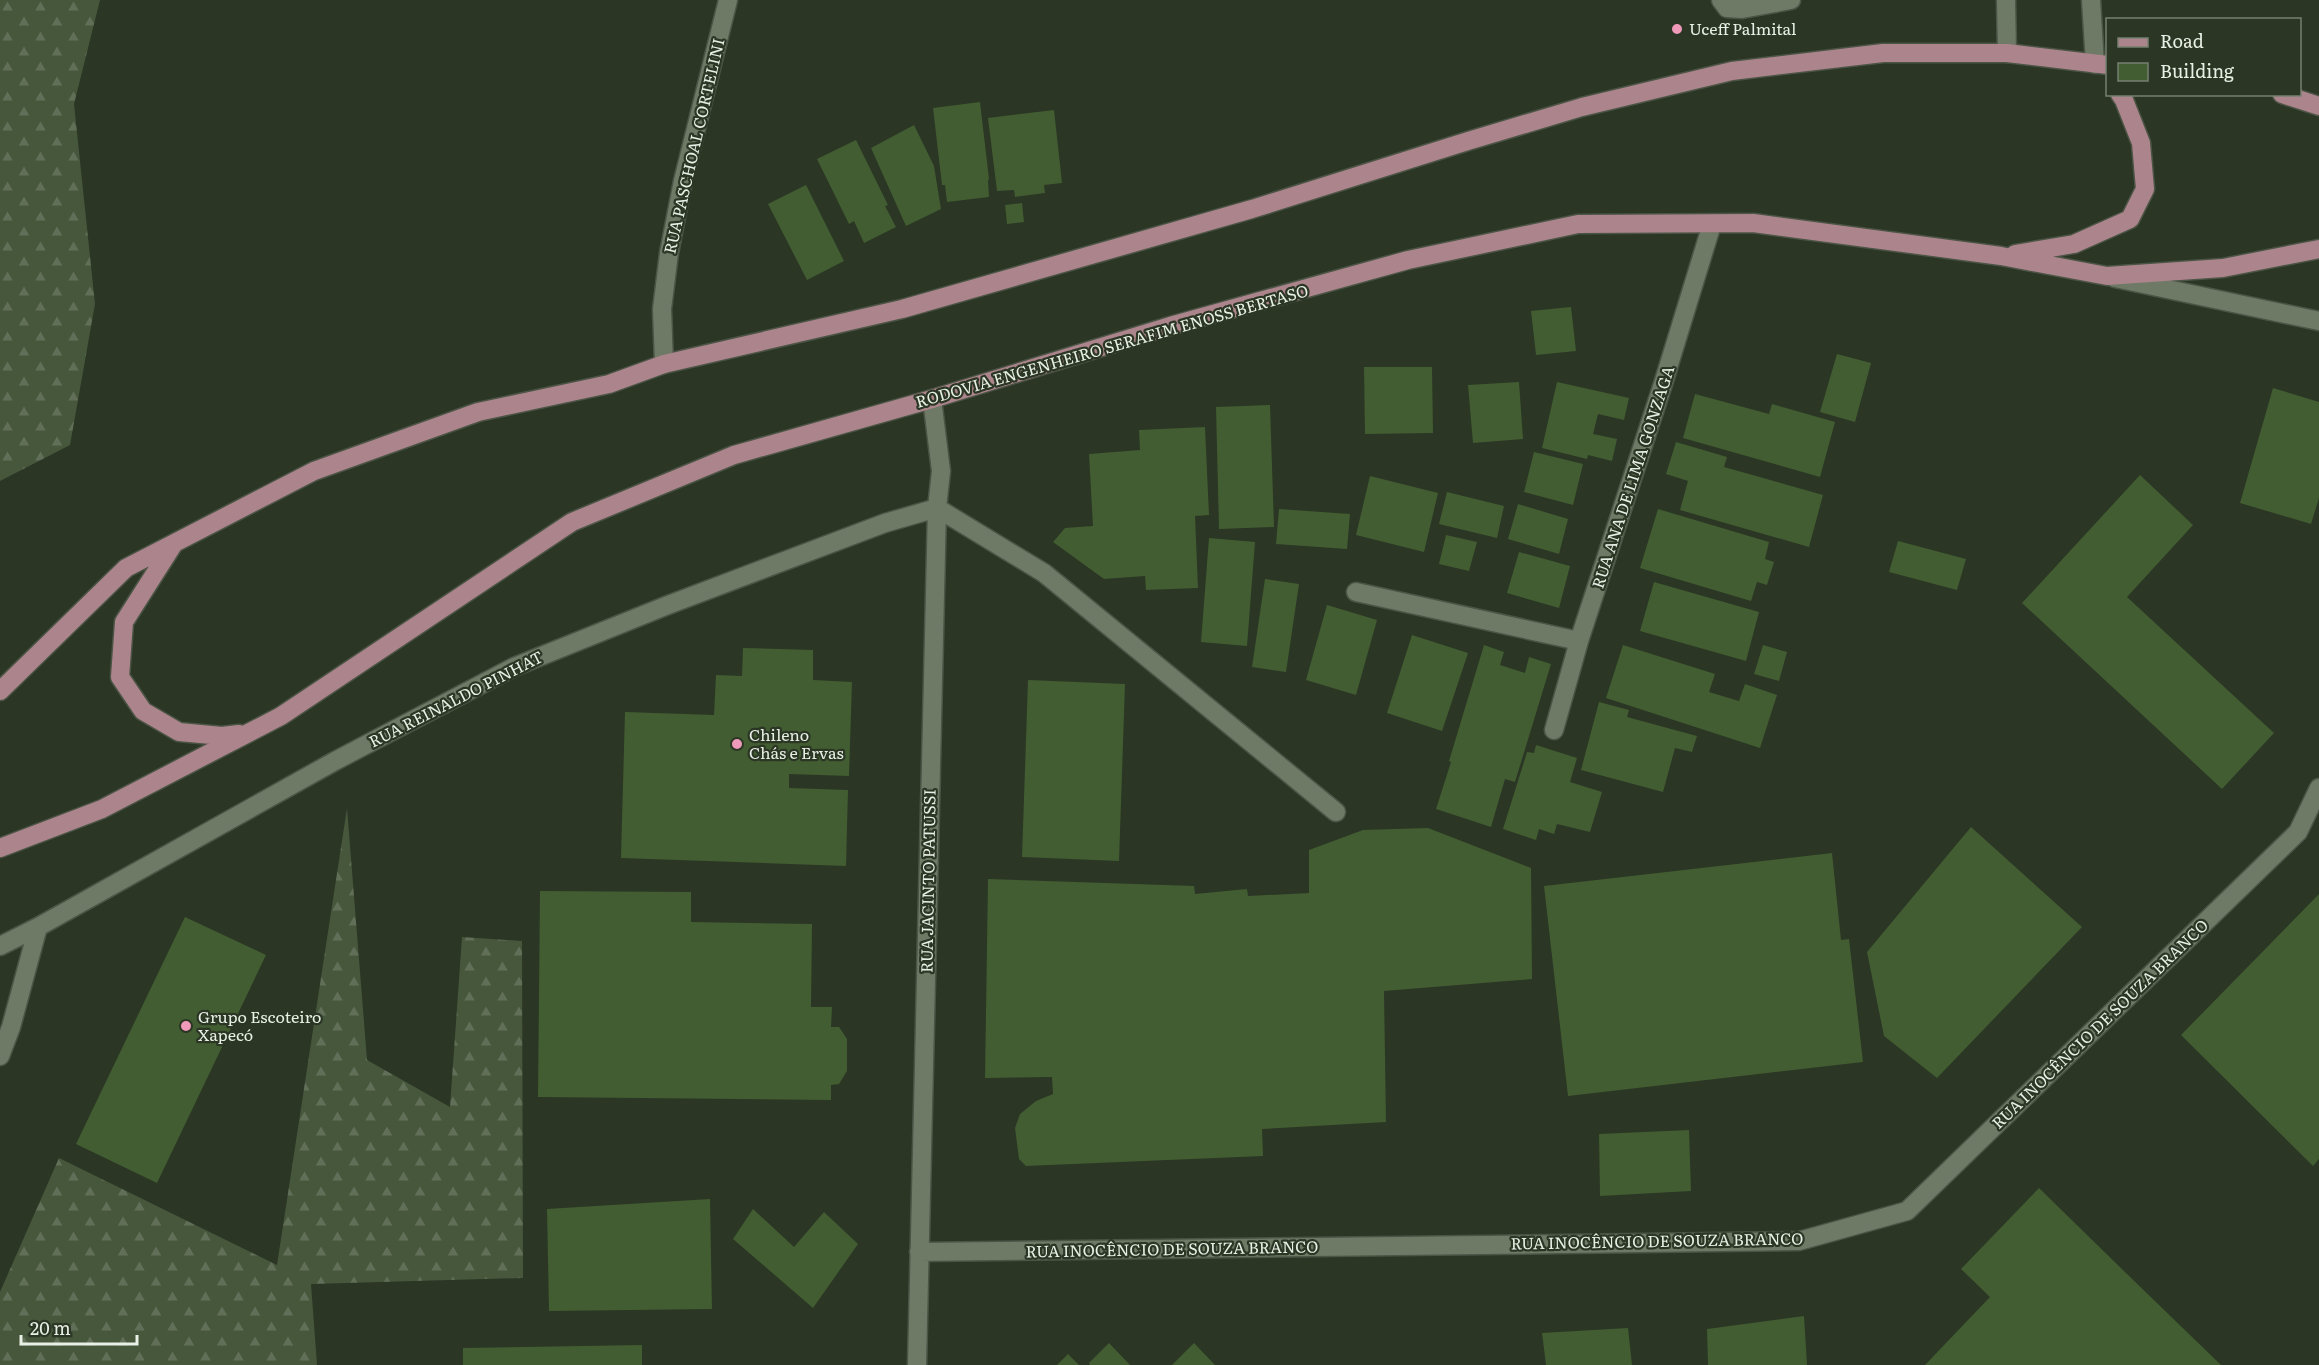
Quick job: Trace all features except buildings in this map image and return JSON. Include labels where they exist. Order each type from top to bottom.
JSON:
[{"type":"main road","points":[[0,691],[126,568],[314,471],[478,412],[609,384],[664,364],[902,309],[1252,209],[1582,107],[1732,71],[1883,52],[2007,53],[2101,64]]},
{"type":"main road","points":[[2001,256],[2074,244],[2130,219],[2145,189],[2141,143],[2121,96]]},
{"type":"main road","points":[[2288,96],[2319,106]]},
{"type":"main road","name":"RODOVIA ENGENHEIRO SERAFIM ENOSS BERTASO","points":[[0,848],[102,809],[281,716],[572,522],[734,455],[932,399],[1170,326],[1408,260],[1578,224],[1753,223],[2001,256],[2107,276],[2223,268],[2319,249]]},
{"type":"main road","points":[[174,543],[124,622],[120,677],[143,711],[179,732],[222,736],[253,731]]},
{"type":"street","name":"RUA PASCHOAL CORTELINI","points":[[664,364],[662,309],[669,253],[683,181],[728,0]]},
{"type":"street","points":[[1721,0],[1727,8],[1742,9],[1791,0]]},
{"type":"street","points":[[2006,0],[2007,53]]},
{"type":"street","points":[[2091,0],[2101,64]]},
{"type":"street","name":"RUA ANA DE LIMA GONZAGA","points":[[1554,730],[1579,640],[1663,384],[1712,224]]},
{"type":"street","points":[[2107,276],[2319,321]]},
{"type":"street","name":"RUA JACINTO PATUSSI","points":[[917,1365],[937,508],[941,471],[932,399]]},
{"type":"street","points":[[937,508],[1044,573],[1336,812]]},
{"type":"street","name":"RUA REINALDO PINHAT","points":[[0,946],[335,761],[514,667],[668,604],[885,523],[937,508]]},
{"type":"street","points":[[1356,592],[1579,640]]},
{"type":"street","name":"RUA INOCÊNCIO DE SOUZA BRANCO","points":[[919,1252],[1799,1241],[1907,1211],[2298,832],[2319,788]]},
{"type":"street","points":[[0,1056],[11,1027],[38,927]]},
{"type":"green space","points":[[0,0],[100,0],[74,104],[95,304],[70,445],[0,481]]},
{"type":"green space","points":[[347,808],[367,1060],[450,1107],[462,937],[522,941],[523,1278],[311,1284],[317,1365],[0,1365],[0,1292],[59,1158],[277,1265]]},
{"type":"place","name":"Uceff Palmital","points":[[1677,29]]},
{"type":"place","name":"Chileno Chás e Ervas","points":[[737,744]]},
{"type":"place","name":"Grupo Escoteiro Xapecó","points":[[186,1026]]}]
